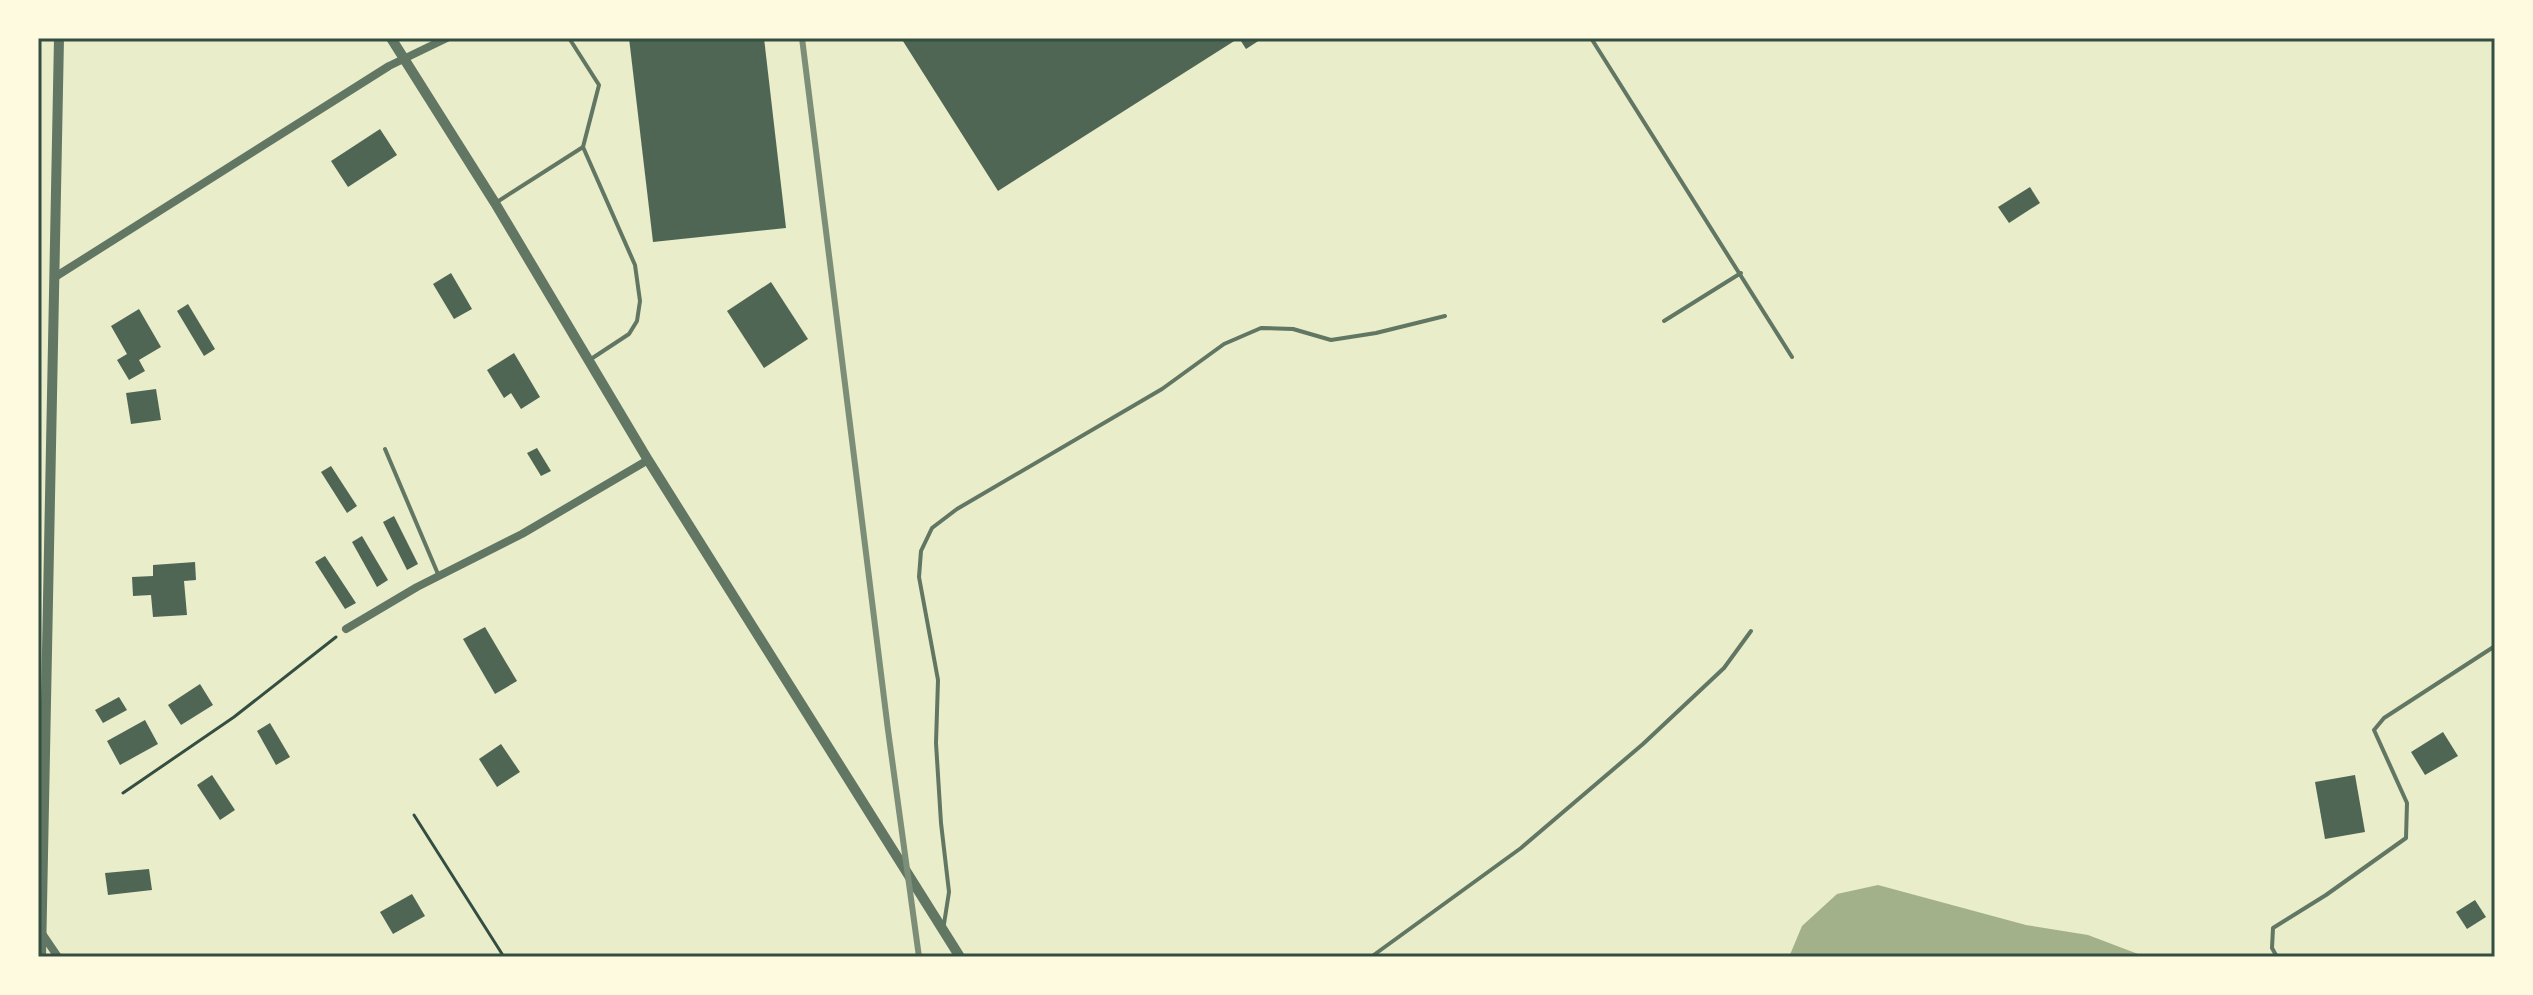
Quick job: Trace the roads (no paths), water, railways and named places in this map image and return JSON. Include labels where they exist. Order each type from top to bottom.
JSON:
[{"type":"street","points":[[41,957],[59,38]]},
{"type":"street","points":[[391,38],[495,203],[648,460],[960,957]]},
{"type":"street","points":[[55,277],[403,58],[447,38]]},
{"type":"street","points":[[346,629],[439,576],[522,534],[648,460]]},
{"type":"street","points":[[41,932],[58,957]]},
{"type":"lane","points":[[569,38],[599,85],[583,147],[635,265],[640,301],[637,321],[629,334],[589,361]]},
{"type":"lane","points":[[1591,38],[1792,357]]},
{"type":"lane","points":[[495,203],[583,147]]},
{"type":"lane","points":[[1664,321],[1741,273]]},
{"type":"lane","points":[[943,931],[949,892],[936,743],[938,680],[919,577],[921,551],[932,528],[957,509],[1162,389],[1224,344],[1261,328],[1293,329],[1331,340],[1376,333],[1445,316]]},
{"type":"lane","points":[[385,449],[439,576]]},
{"type":"lane","points":[[1371,957],[1521,848],[1643,744],[1724,668],[1751,631]]},
{"type":"lane","points":[[2277,957],[2272,948],[2273,928],[2406,838],[2407,803],[2374,730],[2384,718],[2495,646]]},
{"type":"railway","points":[[802,38],[919,957]]}]
